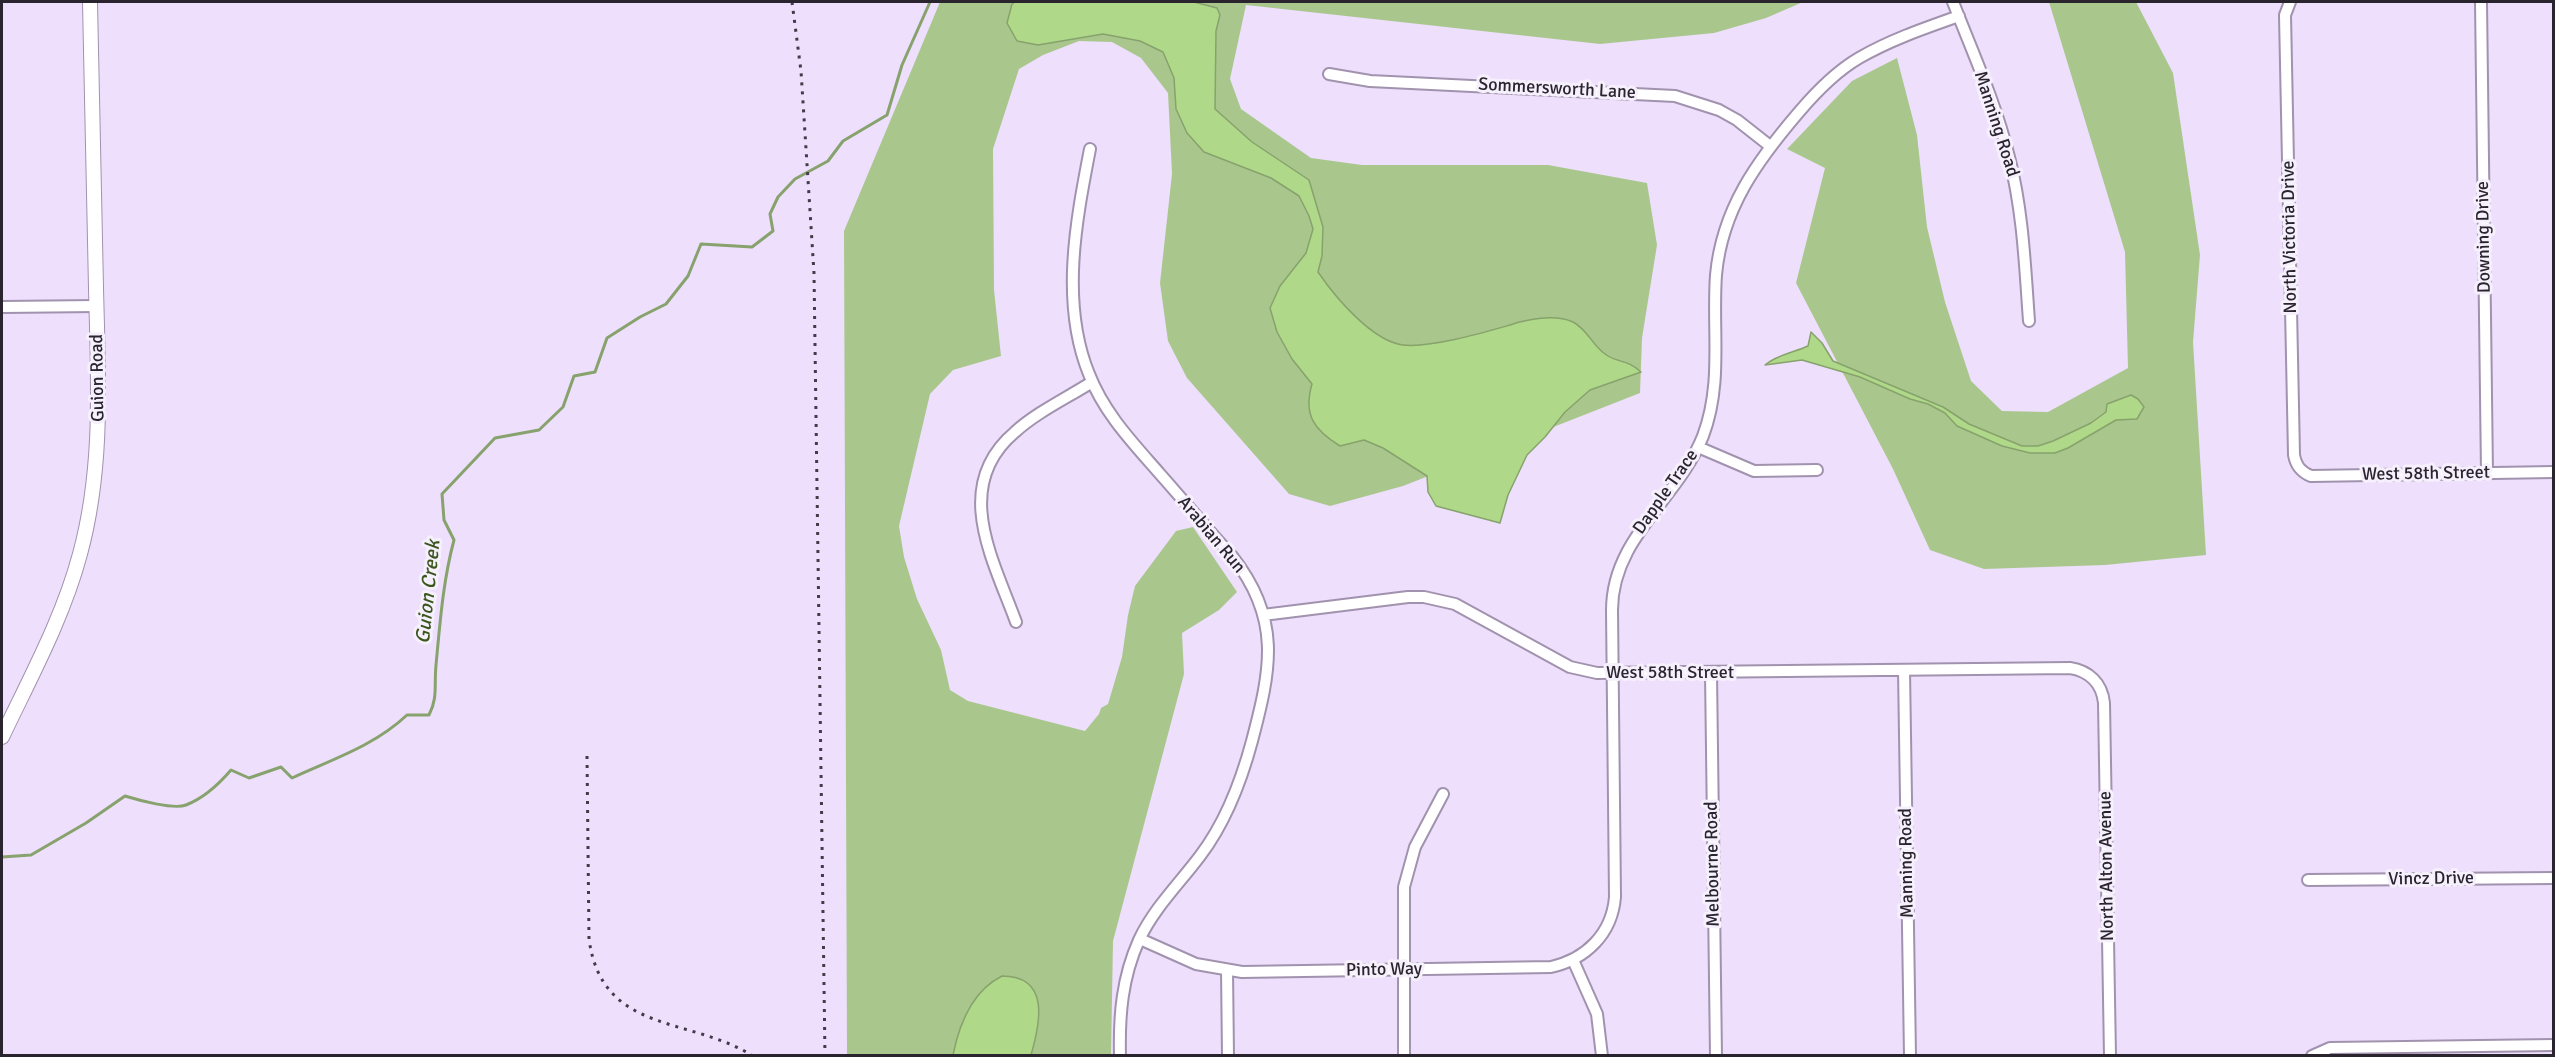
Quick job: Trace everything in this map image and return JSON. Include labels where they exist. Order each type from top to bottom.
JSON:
[{"type":"street","name":"Guion Road","points":[[2,737],[55,626],[73,578],[93,494],[98,439],[90,2]]},
{"type":"street","name":"Manning Road","points":[[1953,2],[1998,118],[2011,165],[2022,227],[2029,321]]},
{"type":"street","name":"North Victoria Drive","points":[[2289,2],[2285,15],[2294,455],[2301,470]]},
{"type":"street","name":"Downing Drive","points":[[2481,2],[2487,473]]},
{"type":"street","name":"Dapple Trace","points":[[1573,960],[1590,948],[1604,932],[1615,902],[1612,604],[1620,565],[1635,536],[1678,482],[1698,447],[1709,417],[1714,391],[1716,283],[1720,247],[1728,218],[1740,190],[1770,146],[1816,92],[1848,65],[1888,42],[1959,16]]},
{"type":"street","name":"Sommersworth Lane","points":[[1329,75],[1370,81],[1675,96],[1719,110],[1737,120],[1770,146]]},
{"type":"street","name":"Arabian Run","points":[[1090,149],[1077,224],[1073,291],[1078,338],[1092,382],[1120,427],[1241,568],[1256,595],[1263,615],[1269,652],[1266,684],[1238,787],[1201,855],[1159,906],[1140,939],[1130,963],[1121,998],[1120,1056]]},
{"type":"street","points":[[2,307],[97,306]]},
{"type":"street","points":[[1016,622],[983,532],[980,507],[985,476],[998,449],[1015,431],[1092,382]]},
{"type":"street","points":[[1698,447],[1754,471],[1816,470]]},
{"type":"street","name":"West 58th Street","points":[[2301,470],[2311,476],[2553,472]]},
{"type":"street","name":"West 58th Street","points":[[1263,615],[1424,597],[1455,604],[1570,668],[1589,673],[1711,674],[2070,668],[2083,671],[2094,679]]},
{"type":"street","name":"Manning Road","points":[[1904,670],[1910,1056]]},
{"type":"street","name":"Melbourne Road","points":[[1711,674],[1716,1056]]},
{"type":"street","name":"North Alton Avenue","points":[[2094,679],[2101,689],[2104,703],[2110,1056]]},
{"type":"street","points":[[1404,1056],[1403,903],[1407,872],[1417,842],[1443,794]]},
{"type":"street","name":"Vincz Drive","points":[[2308,880],[2553,878]]},
{"type":"street","name":"Pinto Way","points":[[1140,939],[1195,963],[1227,970],[1254,972],[1551,967],[1573,960]]},
{"type":"street","points":[[1573,960],[1597,1014],[1602,1056]]},
{"type":"street","points":[[1227,970],[1228,1056]]},
{"type":"street","points":[[2312,1056],[2330,1048],[2553,1044]]},
{"type":"shaded area","points":[[940,2],[1803,2],[1766,18],[1714,33],[1600,44],[1246,5],[1230,79],[1241,109],[1311,158],[1362,165],[1548,165],[1647,183],[1657,245],[1642,338],[1640,393],[1403,486],[1330,506],[1289,494],[1187,378],[1168,341],[1160,283],[1172,174],[1168,93],[1141,58],[1112,42],[1079,41],[1043,55],[1019,69],[993,149],[994,290],[1001,356],[953,370],[930,394],[899,526],[904,557],[917,599],[941,650],[950,690],[968,701],[1085,731],[1101,708],[1108,704],[1122,657],[1135,586],[1176,531],[1193,527],[1237,592],[1219,610],[1182,633],[1184,674],[1113,941],[1111,1055],[847,1055],[844,231]]},
{"type":"shaded area","points":[[1015,2],[1194,2],[1217,8],[1220,15],[1216,31],[1215,109],[1252,142],[1309,180],[1323,227],[1322,256],[1318,272],[1344,305],[1379,335],[1391,342],[1403,345],[1428,344],[1471,336],[1524,321],[1558,318],[1578,325],[1605,354],[1641,372],[1590,390],[1565,412],[1527,455],[1508,495],[1500,523],[1436,506],[1428,492],[1427,476],[1383,448],[1364,440],[1340,446],[1323,434],[1313,421],[1309,405],[1312,384],[1292,359],[1277,332],[1270,308],[1280,286],[1306,253],[1313,229],[1299,196],[1271,178],[1204,152],[1187,133],[1176,109],[1174,78],[1163,52],[1140,41],[1103,34],[1038,45],[1017,41],[1007,23],[1012,4]]},
{"type":"shaded area","points":[[2049,2],[2136,2],[2173,73],[2200,255],[2193,342],[2206,555],[2105,565],[1984,569],[1930,550],[1893,469],[1796,283],[1825,168],[1787,149],[1852,81],[1897,58],[1917,135],[1927,227],[1945,302],[1971,381],[2002,411],[2048,412],[2128,368],[2125,252]]},
{"type":"shaded area","points":[[1811,332],[1822,343],[1833,361],[1943,407],[1969,424],[2022,446],[2038,446],[2053,441],[2091,423],[2106,412],[2107,404],[2131,395],[2138,399],[2144,407],[2137,419],[2116,420],[2068,448],[2055,453],[2030,453],[2002,446],[1957,426],[1945,413],[1928,404],[1910,399],[1860,377],[1802,360],[1765,365],[1780,356],[1808,346]]},
{"type":"shaded area","points":[[1002,976],[1018,978],[1028,984],[1035,993],[1039,1016],[1031,1055],[953,1055],[963,1021],[975,1000],[992,982]]},
{"type":"waterway","name":"Guion Creek","points":[[2,857],[31,855],[86,823],[125,796],[156,804],[180,806],[205,795],[231,770],[249,778],[281,767],[292,778],[367,744],[407,715],[429,715],[435,697],[442,602],[454,540],[444,520],[442,494],[495,438],[539,430],[563,407],[574,376],[595,372],[607,338],[666,304],[688,276],[701,244],[752,247],[773,231],[770,214],[778,197],[795,179],[828,161],[843,141],[887,115],[902,65],[930,2]]},
{"type":"railway","points":[[792,2],[801,71],[814,273],[825,1056]]},
{"type":"railway","points":[[587,756],[589,939],[597,970],[611,992],[630,1008],[677,1027],[728,1043],[753,1056]]}]
